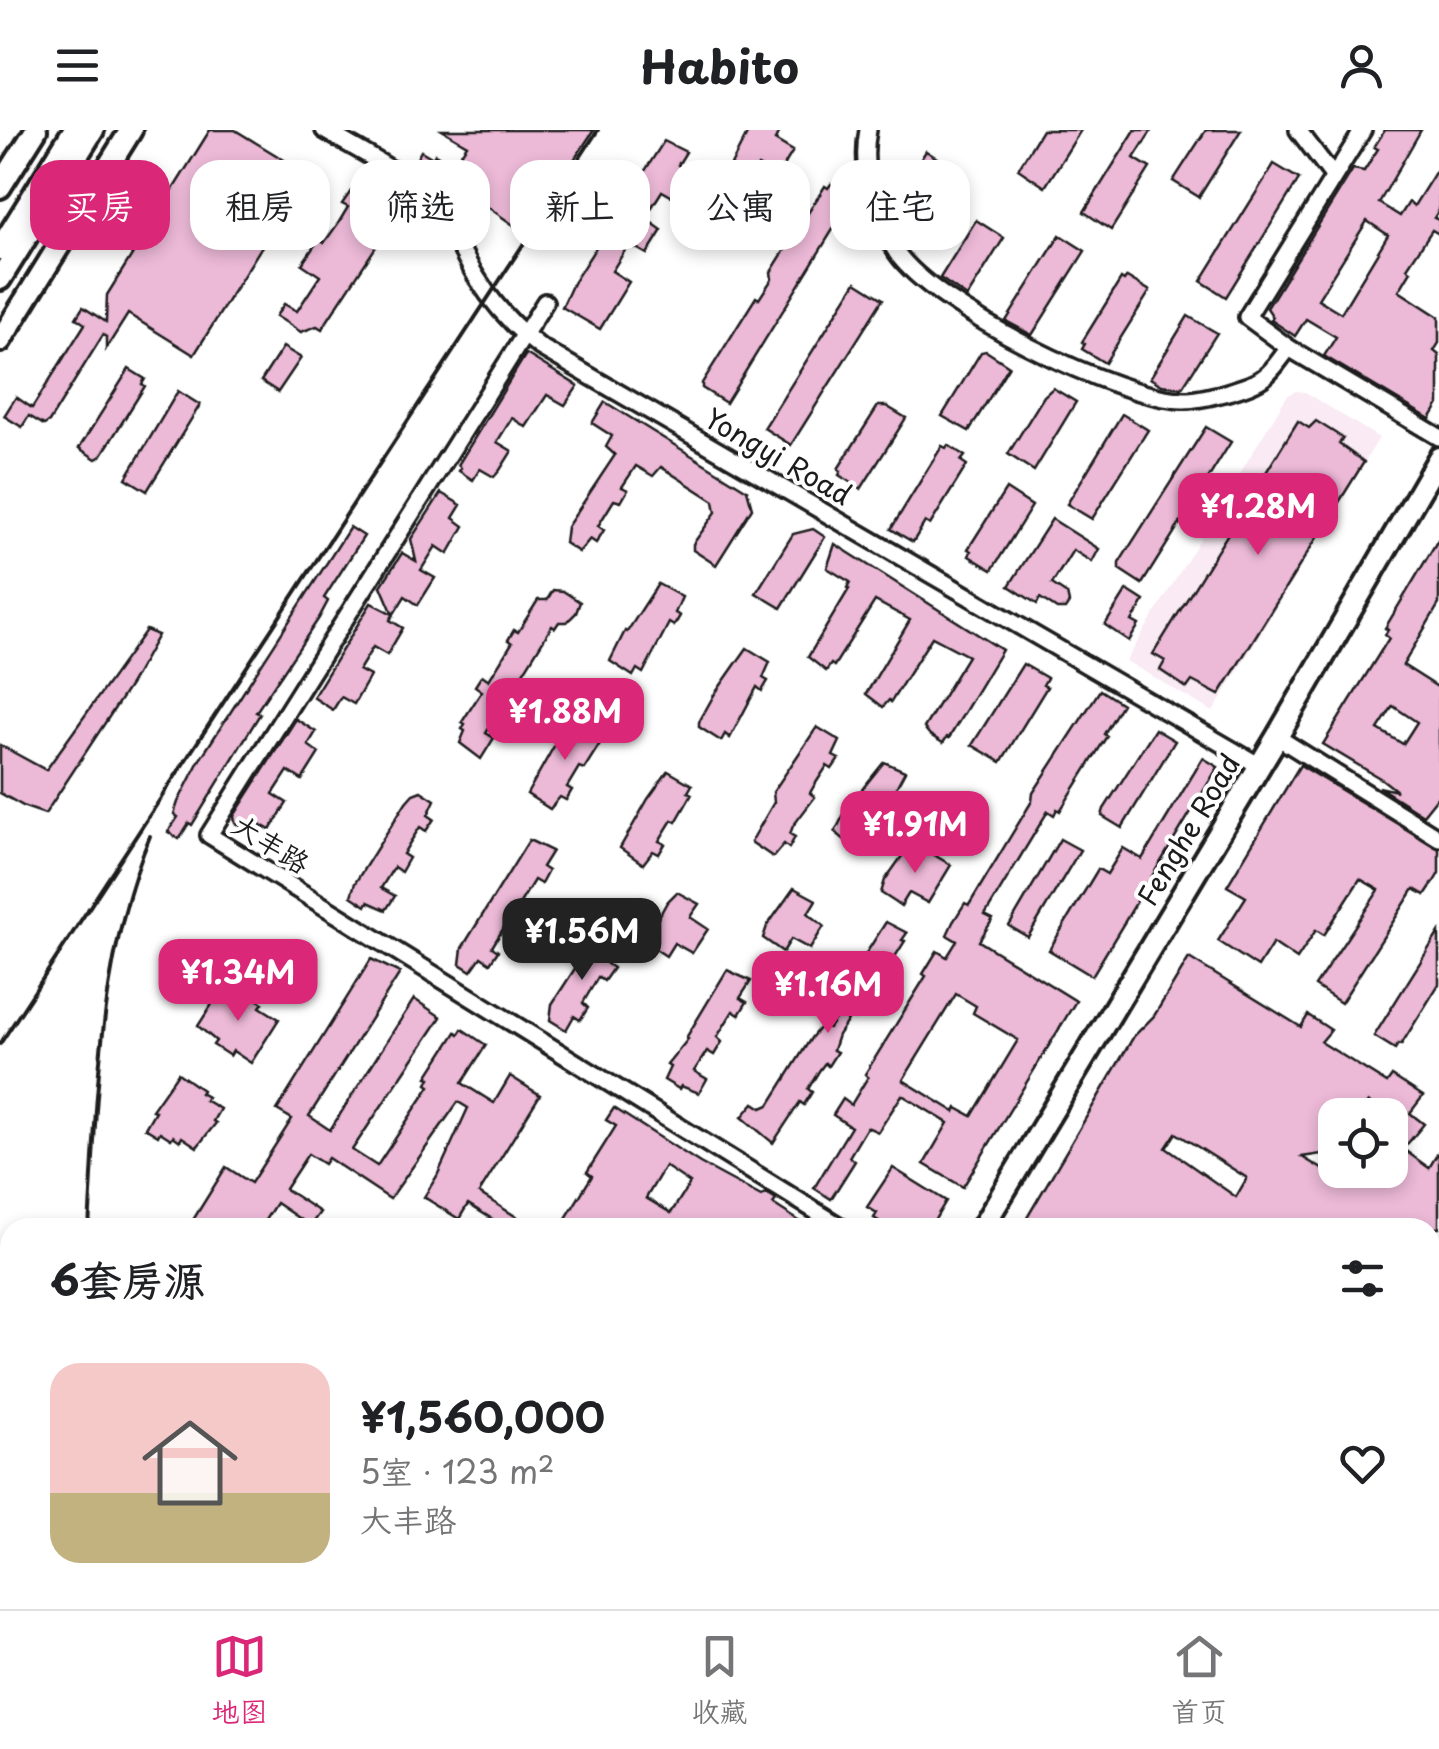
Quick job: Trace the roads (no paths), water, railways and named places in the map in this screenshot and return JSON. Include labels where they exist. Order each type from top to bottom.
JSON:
[{"type":"main road","points":[[0,187],[36,130]]},
{"type":"main road","points":[[0,249],[74,130]]},
{"type":"main road","points":[[0,279],[93,130]]},
{"type":"main road","points":[[0,341],[131,130]]},
{"type":"main road","name":"Fenghe Road","points":[[988,1218],[1432,485],[1439,458]]},
{"type":"street","name":"Yongyi Road","points":[[324,130],[424,195],[444,220],[488,295],[525,336],[1260,766]]},
{"type":"street","points":[[868,130],[864,150],[869,187],[897,254],[925,283],[1032,349],[1079,370],[1183,400],[1210,396],[1264,378],[1289,348]]},
{"type":"street","points":[[1298,130],[1333,176]]},
{"type":"street","points":[[1362,130],[1246,317],[1289,348],[1439,437]]},
{"type":"street","name":"大丰路","points":[[545,302],[209,835],[827,1218]]},
{"type":"street","points":[[1277,737],[1439,838]]},
{"type":"railway","points":[[0,1044],[598,130]]},
{"type":"railway","points":[[90,1218],[98,1079],[110,979],[133,882],[150,836]]}]
